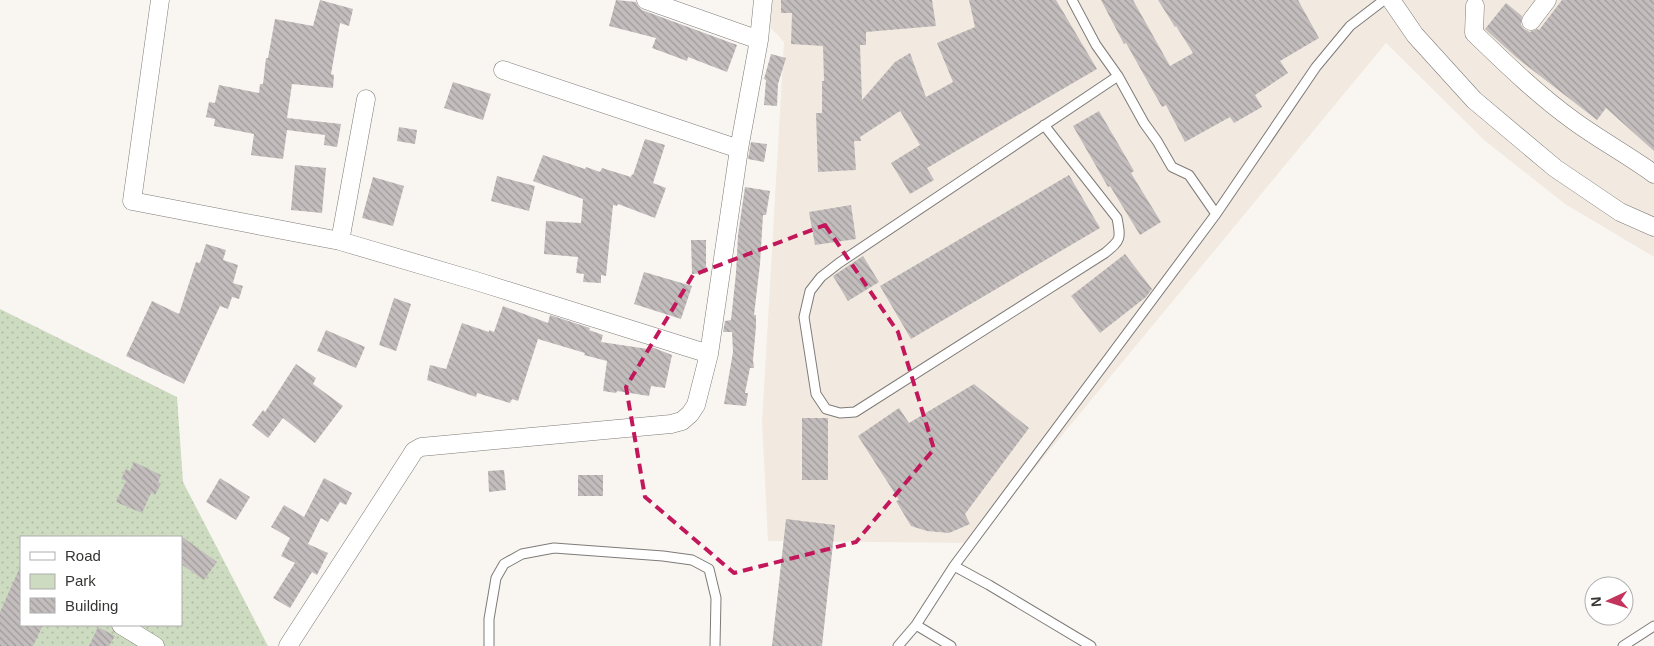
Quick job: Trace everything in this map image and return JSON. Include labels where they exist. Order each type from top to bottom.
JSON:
[{"type":"street","points":[[160,0],[132,201],[340,241],[476,281],[709,354]]},
{"type":"street","points":[[646,0],[759,40]]},
{"type":"street","points":[[288,646],[414,451],[421,447],[671,424],[682,420],[690,414],[696,405],[709,354],[739,149],[759,40],[762,0]]},
{"type":"street","points":[[1391,0],[1415,34],[1481,106],[1554,168],[1620,212],[1654,227]]},
{"type":"street","points":[[1531,21],[1547,0]]},
{"type":"street","points":[[1475,6],[1474,33],[1516,74],[1574,122],[1654,174]]},
{"type":"street","points":[[503,70],[739,149]]},
{"type":"street","points":[[340,241],[366,99]]},
{"type":"street","points":[[123,626],[155,646]]},
{"type":"lane","points":[[1072,0],[1096,45],[1118,76],[1144,123],[1172,167],[1189,175],[1216,214]]},
{"type":"lane","points":[[898,646],[916,625],[954,566],[1216,214],[1316,67],[1350,26],[1384,0]]},
{"type":"lane","points":[[1044,125],[1117,218],[1120,233],[1118,243],[1105,254],[855,412],[840,413],[826,409],[816,394],[804,317],[810,291],[821,277],[839,262],[1044,125],[1118,76]]},
{"type":"lane","points":[[489,646],[490,619],[496,578],[504,564],[522,554],[554,548],[663,556],[692,560],[709,569],[716,598],[715,646]]},
{"type":"lane","points":[[954,566],[1090,646]]},
{"type":"lane","points":[[916,625],[951,646]]},
{"type":"lane","points":[[1623,646],[1654,626]]},
{"type":"highlighted area","points":[[825,225],[898,332],[934,449],[856,542],[734,573],[645,497],[626,387],[693,275]]},
{"type":"shaded area","points":[[768,0],[1654,0],[1654,257],[1565,204],[1484,140],[1386,43],[973,543],[768,541],[762,422],[784,42],[767,24]]},
{"type":"green space","points":[[0,309],[177,397],[183,482],[268,646],[0,646]]},
{"type":"building","points":[[320,0],[353,9],[349,26],[340,23],[331,74],[334,75],[333,88],[292,84],[287,118],[341,124],[337,147],[324,145],[325,135],[287,130],[283,159],[251,155],[254,134],[214,126],[215,119],[206,117],[209,102],[215,103],[219,85],[259,93],[260,84],[263,84],[266,58],[268,58],[275,19],[313,26]]},
{"type":"building","points":[[616,0],[636,2],[642,10],[737,45],[727,72],[688,57],[687,61],[652,48],[656,38],[609,26]]},
{"type":"building","points":[[781,0],[932,0],[936,26],[866,32],[866,45],[860,45],[862,100],[895,62],[910,53],[926,97],[953,82],[937,43],[975,27],[969,0],[1056,0],[1097,69],[927,168],[934,180],[910,194],[891,163],[920,145],[900,111],[860,137],[861,141],[854,141],[856,170],[818,172],[816,113],[822,113],[822,81],[824,81],[823,46],[791,44],[792,13],[781,13]]},
{"type":"building","points":[[1101,0],[1133,0],[1170,66],[1193,53],[1158,0],[1298,0],[1319,38],[1280,61],[1288,73],[1255,95],[1262,107],[1234,123],[1230,117],[1185,142],[1166,105],[1162,107],[1126,43],[1124,44]]},
{"type":"building","points":[[1562,0],[1654,0],[1654,151],[1606,108],[1597,120],[1517,58],[1485,29],[1506,3],[1522,16],[1521,25],[1524,29],[1530,32],[1539,30]]},
{"type":"building","points":[[771,54],[786,58],[778,84],[777,106],[764,105],[766,80],[764,79]]},
{"type":"building","points":[[453,82],[491,94],[483,120],[444,108]]},
{"type":"building","points":[[1099,111],[1134,171],[1131,173],[1161,222],[1140,235],[1110,186],[1108,187],[1073,126]]},
{"type":"building","points":[[399,127],[417,130],[415,144],[397,141]]},
{"type":"building","points":[[645,139],[665,145],[653,183],[666,188],[655,218],[618,204],[617,206],[613,205],[606,276],[601,275],[601,283],[583,282],[584,274],[576,273],[578,257],[544,254],[546,221],[581,223],[583,199],[533,181],[543,155],[585,169],[586,167],[600,172],[602,168],[631,177]]},
{"type":"building","points":[[751,142],[767,144],[764,162],[748,159]]},
{"type":"building","points":[[295,165],[326,168],[322,213],[291,210]]},
{"type":"building","points":[[1069,175],[1100,228],[911,339],[880,286]]},
{"type":"building","points":[[497,176],[535,186],[529,211],[491,201]]},
{"type":"building","points":[[373,177],[404,186],[393,226],[362,218]]},
{"type":"building","points":[[745,187],[770,191],[766,215],[763,215],[754,315],[756,315],[756,326],[754,368],[750,368],[745,393],[748,393],[746,406],[724,404],[733,352],[732,332],[723,332],[725,321],[731,320],[738,235]]},
{"type":"building","points":[[851,205],[856,239],[815,245],[809,212]]},
{"type":"building","points":[[691,240],[706,240],[706,273],[692,274]]},
{"type":"building","points":[[206,244],[226,250],[223,260],[238,265],[233,283],[243,286],[239,299],[232,297],[228,309],[220,306],[184,384],[126,356],[152,301],[179,314],[196,262],[200,263]]},
{"type":"building","points":[[1125,254],[1152,289],[1146,297],[1100,333],[1071,296]]},
{"type":"building","points":[[863,256],[879,282],[848,301],[833,276]]},
{"type":"building","points":[[644,272],[692,286],[681,319],[634,304]]},
{"type":"building","points":[[394,298],[411,304],[396,351],[379,345]]},
{"type":"building","points":[[503,306],[548,323],[550,315],[590,328],[589,330],[603,335],[601,342],[648,349],[649,346],[672,355],[665,388],[651,386],[649,396],[617,391],[616,393],[603,391],[607,361],[538,339],[518,401],[512,399],[510,403],[477,393],[476,397],[427,380],[430,365],[446,369],[462,323],[494,332]]},
{"type":"building","points":[[326,330],[365,347],[356,368],[317,351]]},
{"type":"building","points":[[296,364],[316,378],[313,384],[343,406],[315,443],[283,418],[268,438],[252,425],[263,410],[265,412]]},
{"type":"building","points":[[974,384],[1029,428],[965,514],[970,524],[949,533],[927,531],[911,526],[896,501],[899,500],[858,436],[899,408],[909,423]]},
{"type":"building","points":[[802,418],[828,418],[828,480],[802,480]]},
{"type":"building","points":[[134,462],[161,475],[158,482],[161,484],[155,495],[151,493],[142,513],[116,502],[126,481],[121,479],[126,469],[130,471]]},
{"type":"building","points":[[504,470],[506,490],[489,492],[488,471]]},
{"type":"building","points":[[578,475],[603,475],[603,496],[578,496]]},
{"type":"building","points":[[220,478],[250,497],[236,520],[206,502]]},
{"type":"building","points":[[324,478],[352,493],[346,505],[340,502],[328,522],[321,518],[308,544],[328,553],[317,575],[312,572],[290,608],[273,598],[295,563],[281,556],[290,538],[271,527],[284,505],[304,517]]},
{"type":"building","points":[[786,519],[835,525],[822,646],[772,646]]},
{"type":"building","points":[[182,537],[217,562],[204,580],[182,565]]},
{"type":"building","points":[[20,567],[20,626],[43,626],[33,646],[0,646],[0,612]]},
{"type":"building","points":[[98,627],[115,636],[109,646],[89,646]]}]
